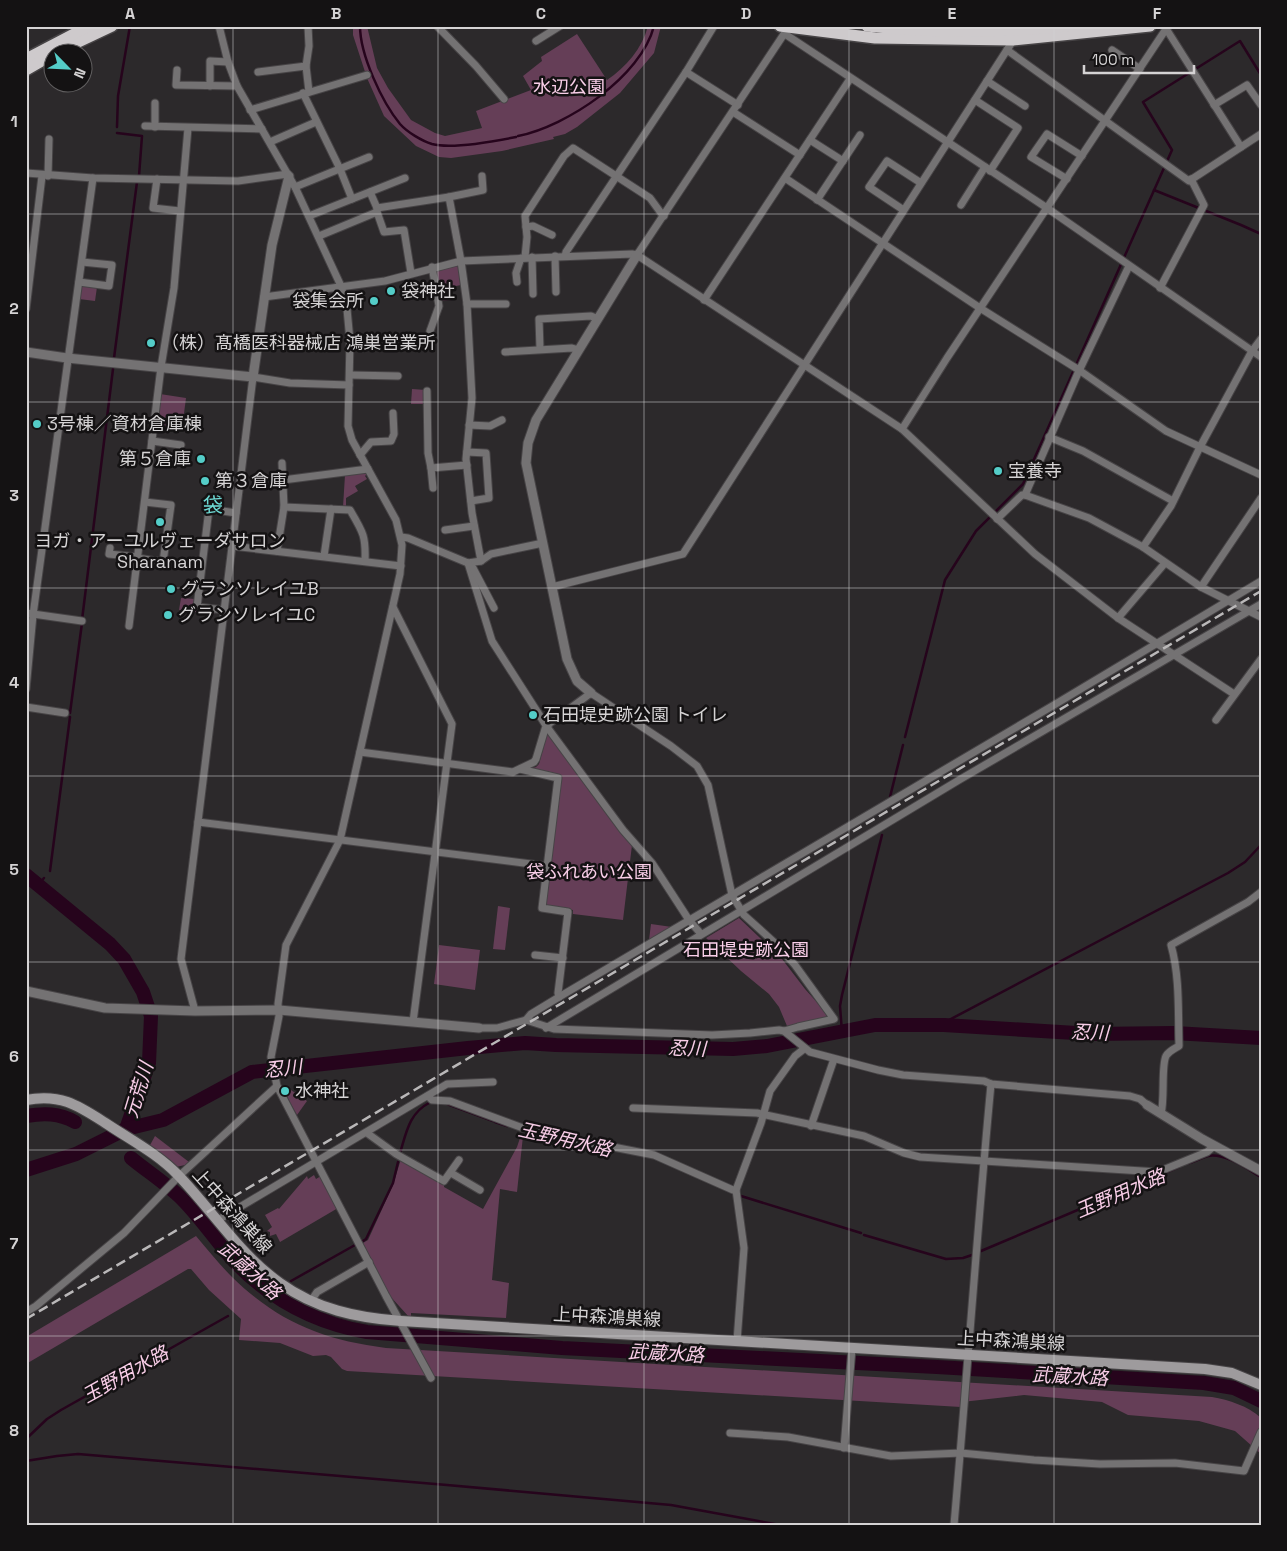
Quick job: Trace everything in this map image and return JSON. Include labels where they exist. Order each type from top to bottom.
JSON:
[{"type":"highway","points":[[26,59],[89,26]]},
{"type":"highway","points":[[78,42],[112,26]]},
{"type":"highway","points":[[867,26],[923,28],[1013,37],[1034,28],[1066,26]]},
{"type":"highway","points":[[786,28],[874,38],[1013,37],[1150,26]]},
{"type":"highway","points":[[26,70],[42,61]]},
{"type":"main road","name":"上中森鴻巣線","points":[[26,1100],[60,1099],[73,1104],[141,1146],[218,1220],[250,1257],[268,1274],[311,1301],[336,1311],[356,1316],[403,1325],[736,1341],[851,1351],[967,1358],[1205,1369],[1232,1373],[1261,1385]]},
{"type":"street","points":[[219,26],[228,62],[237,86],[295,187],[341,286],[347,309],[350,341],[348,426],[352,440],[396,520],[401,537],[401,566],[393,606],[340,840],[286,945],[279,1016],[271,1058],[274,1078],[431,1378]]},
{"type":"street","points":[[308,26],[309,46],[306,66],[306,93],[316,122],[340,169],[352,200]]},
{"type":"street","points":[[437,26],[476,66],[504,99]]},
{"type":"street","points":[[536,41],[560,26]]},
{"type":"street","points":[[565,256],[686,72],[714,26]]},
{"type":"street","points":[[902,429],[980,308],[1140,70],[1166,27],[1241,147]]},
{"type":"street","points":[[785,1033],[798,1027],[834,1019],[795,965],[741,911],[732,895],[708,785],[697,766],[671,746],[590,693],[577,681],[567,659],[526,463],[528,443],[536,420],[637,256],[738,105],[786,28],[850,79],[1047,208],[1261,357]]},
{"type":"street","points":[[946,142],[975,100],[1013,37]]},
{"type":"street","points":[[1013,37],[1106,120],[1189,181],[1261,134]]},
{"type":"street","points":[[881,243],[1013,37]]},
{"type":"street","points":[[1112,50],[1140,70]]},
{"type":"street","points":[[210,86],[210,61],[228,62]]},
{"type":"street","points":[[258,72],[306,66]]},
{"type":"street","points":[[177,70],[176,85],[237,86]]},
{"type":"street","points":[[686,72],[738,105]]},
{"type":"street","points":[[250,110],[367,74]]},
{"type":"street","points":[[704,300],[850,79]]},
{"type":"street","points":[[987,81],[1025,106]]},
{"type":"street","points":[[1214,105],[1247,85],[1261,105]]},
{"type":"street","points":[[961,205],[1018,128],[975,100]]},
{"type":"street","points":[[155,103],[155,127]]},
{"type":"street","points":[[733,112],[800,155]]},
{"type":"street","points":[[270,142],[316,122]]},
{"type":"street","points":[[145,126],[262,129]]},
{"type":"street","points":[[129,626],[161,367],[174,288],[188,128]]},
{"type":"street","points":[[817,200],[860,134]]},
{"type":"street","points":[[1067,179],[1032,157],[1047,134],[1082,156]]},
{"type":"street","points":[[26,307],[29,264],[45,176],[49,139]]},
{"type":"street","points":[[810,140],[843,161]]},
{"type":"street","points":[[533,294],[526,258],[525,216],[564,156],[571,149],[576,149],[650,198],[664,216]]},
{"type":"street","points":[[295,187],[369,157]]},
{"type":"street","points":[[902,209],[869,187],[886,161],[920,183]]},
{"type":"street","points":[[26,174],[93,178],[238,181],[288,175]]},
{"type":"street","points":[[195,1011],[181,959],[252,377],[272,245],[288,175]]},
{"type":"street","points":[[319,236],[377,210],[483,190],[482,176]]},
{"type":"street","points":[[26,689],[30,614],[93,178]]},
{"type":"street","points":[[309,216],[405,178]]},
{"type":"street","points":[[785,178],[980,308],[1079,370],[1166,431],[1261,476]]},
{"type":"street","points":[[1160,288],[1204,204],[1191,179]]},
{"type":"street","points":[[157,180],[153,208],[180,211]]},
{"type":"street","points":[[552,587],[683,554],[920,183]]},
{"type":"street","points":[[370,192],[384,232],[404,230],[411,273]]},
{"type":"street","points":[[449,197],[467,304],[472,380],[467,465],[474,526],[482,560]]},
{"type":"street","points":[[526,227],[533,226],[552,234]]},
{"type":"street","points":[[264,297],[385,281],[432,267],[461,261],[555,256],[632,254],[637,256],[902,429],[1035,554],[1118,618],[1234,694]]},
{"type":"street","points":[[555,256],[556,292]]},
{"type":"street","points":[[517,282],[516,273],[526,258]]},
{"type":"street","points":[[79,282],[109,286],[112,265],[82,262]]},
{"type":"street","points":[[997,519],[1025,494],[1079,370],[1129,266]]},
{"type":"street","points":[[430,331],[439,306],[432,267]]},
{"type":"street","points":[[467,304],[506,304]]},
{"type":"street","points":[[540,349],[539,320],[591,316],[598,319]]},
{"type":"street","points":[[1143,546],[1173,502],[1252,351],[1261,339]]},
{"type":"street","points":[[505,352],[572,348],[579,350]]},
{"type":"street","points":[[26,352],[252,377],[290,383],[349,385]]},
{"type":"street","points":[[350,375],[398,376]]},
{"type":"street","points":[[427,391],[428,453],[433,488]]},
{"type":"street","points":[[360,455],[371,442],[391,441],[394,434],[393,413]]},
{"type":"street","points":[[469,425],[490,426],[502,420]]},
{"type":"street","points":[[1049,437],[1083,451],[1173,502]]},
{"type":"street","points":[[152,441],[181,446]]},
{"type":"street","points":[[467,452],[486,453],[488,498],[471,501]]},
{"type":"street","points":[[277,550],[284,507],[282,463]]},
{"type":"street","points":[[431,468],[467,465]]},
{"type":"street","points":[[283,480],[368,469]]},
{"type":"street","points":[[1025,494],[1089,518],[1143,546],[1201,587],[1261,617]]},
{"type":"street","points":[[1201,587],[1261,498]]},
{"type":"street","points":[[109,553],[163,562],[171,506],[145,502]]},
{"type":"street","points":[[284,507],[350,510],[366,541],[365,561]]},
{"type":"street","points":[[225,610],[196,606],[209,509],[236,513]]},
{"type":"street","points":[[324,556],[331,509]]},
{"type":"street","points":[[445,530],[474,526]]},
{"type":"street","points":[[401,537],[408,538],[469,563],[482,560],[491,554],[543,543]]},
{"type":"street","points":[[232,546],[401,566]]},
{"type":"street","points":[[1118,618],[1165,562]]},
{"type":"street","points":[[469,563],[494,608]]},
{"type":"street","points":[[469,563],[492,641],[547,727],[623,830],[652,864],[701,934]]},
{"type":"street","points":[[26,991],[91,1006],[128,1009],[195,1011],[279,1010],[479,1028],[497,1028],[526,1020],[559,997],[1261,581]]},
{"type":"street","points":[[546,1028],[960,780],[1261,604]]},
{"type":"street","points":[[393,606],[452,724],[413,1022]]},
{"type":"street","points":[[30,614],[82,621]]},
{"type":"street","points":[[1216,720],[1261,659]]},
{"type":"street","points":[[360,752],[513,772],[536,759],[545,729],[590,693]]},
{"type":"street","points":[[26,707],[65,713]]},
{"type":"street","points":[[520,769],[558,778],[542,908],[568,912],[559,997]]},
{"type":"street","points":[[198,822],[547,866]]},
{"type":"street","points":[[1161,1114],[1165,1058],[1179,1044],[1179,1002],[1175,960],[1171,945],[1248,902],[1261,892]]},
{"type":"street","points":[[535,955],[562,958]]},
{"type":"street","points":[[526,1020],[554,1029],[712,1035],[779,1030],[804,1049],[834,1059],[903,1075],[984,1081],[991,1084],[1122,1095],[1137,1098],[1214,1146],[1261,1171]]},
{"type":"street","points":[[736,1341],[744,1248],[736,1190],[772,1088],[795,1056],[804,1049]]},
{"type":"street","points":[[811,1126],[834,1059]]},
{"type":"street","points":[[218,1220],[447,1084],[493,1082]]},
{"type":"street","points":[[954,1525],[991,1084]]},
{"type":"street","points":[[26,1312],[36,1306],[124,1233],[176,1178],[277,1086]]},
{"type":"street","points":[[428,1096],[432,1100],[450,1101],[531,1131],[654,1155],[736,1190]]},
{"type":"street","points":[[633,1108],[763,1114],[871,1138],[904,1153],[920,1157],[1158,1172],[1207,1152],[1214,1146]]},
{"type":"street","points":[[367,1133],[396,1154],[444,1181],[460,1160]]},
{"type":"street","points":[[451,1173],[480,1190]]},
{"type":"street","points":[[311,1301],[317,1292],[369,1262]]},
{"type":"street","points":[[844,1448],[851,1351]]},
{"type":"street","points":[[730,1433],[788,1437],[891,1456],[960,1453],[1100,1464],[1175,1463],[1244,1471],[1261,1432]]},
{"type":"green space","name":"水辺公園","points":[[353,26],[367,26],[377,68],[388,88],[411,120],[435,133],[445,136],[482,128],[476,111],[531,90],[523,76],[542,61],[541,57],[577,34],[607,80],[632,57],[642,42],[648,26],[661,26],[654,53],[620,93],[577,127],[565,134],[553,137],[554,139],[502,151],[451,158],[439,157],[416,146],[384,116],[367,78],[353,35]]},
{"type":"green space","points":[[458,264],[461,285],[451,287],[452,300],[440,301],[440,288],[438,288],[435,269]]},
{"type":"green space","points":[[84,285],[97,287],[95,301],[79,299],[81,287]]},
{"type":"green space","points":[[412,389],[426,390],[425,404],[411,404]]},
{"type":"green space","points":[[160,394],[186,398],[182,429],[156,425]]},
{"type":"green space","points":[[363,472],[367,474],[365,476],[367,479],[355,486],[358,491],[346,498],[346,507],[343,507],[345,475]]},
{"type":"green space","points":[[181,598],[195,599],[194,609],[215,612],[214,614],[179,610]]},
{"type":"green space","name":"袋ふれあい公園","points":[[548,731],[632,845],[623,920],[573,914],[573,910],[547,907],[545,904],[561,775],[531,771],[529,769],[539,764]]},
{"type":"green space","points":[[498,906],[510,908],[505,950],[493,949]]},
{"type":"green space","name":"石田堤史跡公園","points":[[739,918],[782,959],[831,1018],[787,1026],[779,1007],[769,994],[706,938]]},
{"type":"green space","points":[[651,924],[672,927],[649,940]]},
{"type":"green space","points":[[439,945],[480,950],[475,990],[434,984]]},
{"type":"green space","points":[[288,1088],[307,1101],[297,1115],[285,1093]]},
{"type":"green space","points":[[521,1135],[523,1136],[517,1192],[500,1189],[492,1280],[509,1283],[506,1318],[411,1313],[411,1317],[409,1317],[390,1296],[363,1243],[368,1240],[393,1185],[401,1159],[444,1184],[444,1187],[483,1209],[517,1147]]},
{"type":"green space","points":[[155,1136],[189,1162],[176,1167],[149,1147]]},
{"type":"green space","points":[[314,1175],[316,1179],[321,1176],[338,1208],[280,1242],[276,1234],[270,1236],[270,1232],[267,1231],[272,1227],[265,1215],[279,1209],[307,1176],[308,1179]]},
{"type":"green space","points":[[196,1236],[232,1277],[267,1306],[303,1326],[342,1340],[386,1348],[1212,1397],[1238,1404],[1261,1418],[1261,1454],[1235,1431],[1199,1421],[1128,1415],[1102,1402],[1024,1395],[962,1402],[961,1407],[347,1371],[326,1355],[313,1356],[280,1343],[239,1340],[241,1319],[209,1290],[191,1269],[26,1364],[26,1337]]},
{"type":"waterway","points":[[117,127],[118,96],[130,26]]},
{"type":"waterway","points":[[360,26],[368,64],[379,91],[393,115],[411,133],[428,143],[450,146],[516,137]]},
{"type":"waterway","points":[[518,136],[558,122],[600,96],[618,81],[634,63],[646,45],[654,26]]},
{"type":"waterway","points":[[905,737],[945,580],[976,531],[1023,484],[1172,150],[1143,102],[1240,41],[1261,75]]},
{"type":"waterway","points":[[117,133],[142,136],[139,176]]},
{"type":"waterway","points":[[114,358],[137,182]]},
{"type":"waterway","points":[[1154,190],[1261,234]]},
{"type":"waterway","points":[[82,620],[113,369]]},
{"type":"waterway","points":[[70,713],[82,623]]},
{"type":"waterway","points":[[50,871],[70,717]]},
{"type":"waterway","points":[[890,797],[903,745]]},
{"type":"waterway","points":[[842,1032],[840,1006],[842,995],[882,835]]},
{"type":"waterway","points":[[944,1025],[949,1020],[1228,873],[1245,862],[1261,845]]},
{"type":"waterway","name":"元荒川","points":[[26,875],[110,944],[124,959],[143,992],[151,1016],[149,1063],[126,1129]]},
{"type":"waterway","points":[[38,885],[44,878]]},
{"type":"waterway","name":"忍川","points":[[26,1170],[76,1154],[126,1129],[163,1120],[252,1072],[468,1048],[525,1043],[733,1049],[767,1046],[875,1025],[944,1025],[1092,1034],[1174,1033],[1261,1038]]},
{"type":"waterway","name":"玉野用水路","points":[[400,1153],[413,1118],[422,1107],[429,1103]]},
{"type":"waterway","name":"玉野用水路","points":[[447,1104],[493,1121]]},
{"type":"waterway","name":"武蔵水路","points":[[26,1116],[51,1114],[75,1122]]},
{"type":"waterway","name":"玉野用水路","points":[[495,1122],[507,1126]]},
{"type":"waterway","name":"玉野用水路","points":[[1189,1163],[1208,1156],[1221,1157],[1235,1162],[1259,1176]]},
{"type":"waterway","name":"武蔵水路","points":[[131,1158],[182,1199],[234,1261],[263,1287],[278,1298],[312,1316],[348,1328],[367,1332],[562,1348],[1204,1383],[1234,1388],[1261,1401]]},
{"type":"waterway","name":"玉野用水路","points":[[363,1241],[366,1239],[393,1183],[398,1162]]},
{"type":"waterway","name":"玉野用水路","points":[[981,1251],[1179,1167]]},
{"type":"waterway","name":"玉野用水路","points":[[741,1196],[861,1233]]},
{"type":"waterway","name":"玉野用水路","points":[[864,1235],[946,1259],[963,1258],[972,1255]]},
{"type":"waterway","name":"玉野用水路","points":[[291,1281],[355,1245]]},
{"type":"waterway","name":"玉野用水路","points":[[26,1439],[47,1419],[61,1410],[228,1316]]},
{"type":"waterway","points":[[26,1461],[78,1454],[447,1485],[671,1505],[780,1525]]},
{"type":"railway","points":[[26,1319],[1261,591]]},
{"type":"place","name":"袋神社","points":[[391,291]]},
{"type":"place","name":"袋集会所","points":[[374,301]]},
{"type":"place","name":"（株）髙橋医科器械店 鴻巣営業所","points":[[151,343]]},
{"type":"place","name":"3号棟／資材倉庫棟","points":[[37,424]]},
{"type":"place","name":"第５倉庫","points":[[201,459]]},
{"type":"place","name":"宝養寺","points":[[998,471]]},
{"type":"place","name":"第３倉庫","points":[[205,481]]},
{"type":"place","name":"ヨガ・アーユルヴェーダサロン Sharanam","points":[[160,522]]},
{"type":"place","name":"グランソレイユB","points":[[171,589]]},
{"type":"place","name":"グランソレイユC","points":[[168,615]]},
{"type":"place","name":"石田堤史跡公園 トイレ","points":[[533,715]]},
{"type":"place","name":"水神社","points":[[285,1091]]},
{"type":"district","name":"袋","points":[[213,505]]}]
